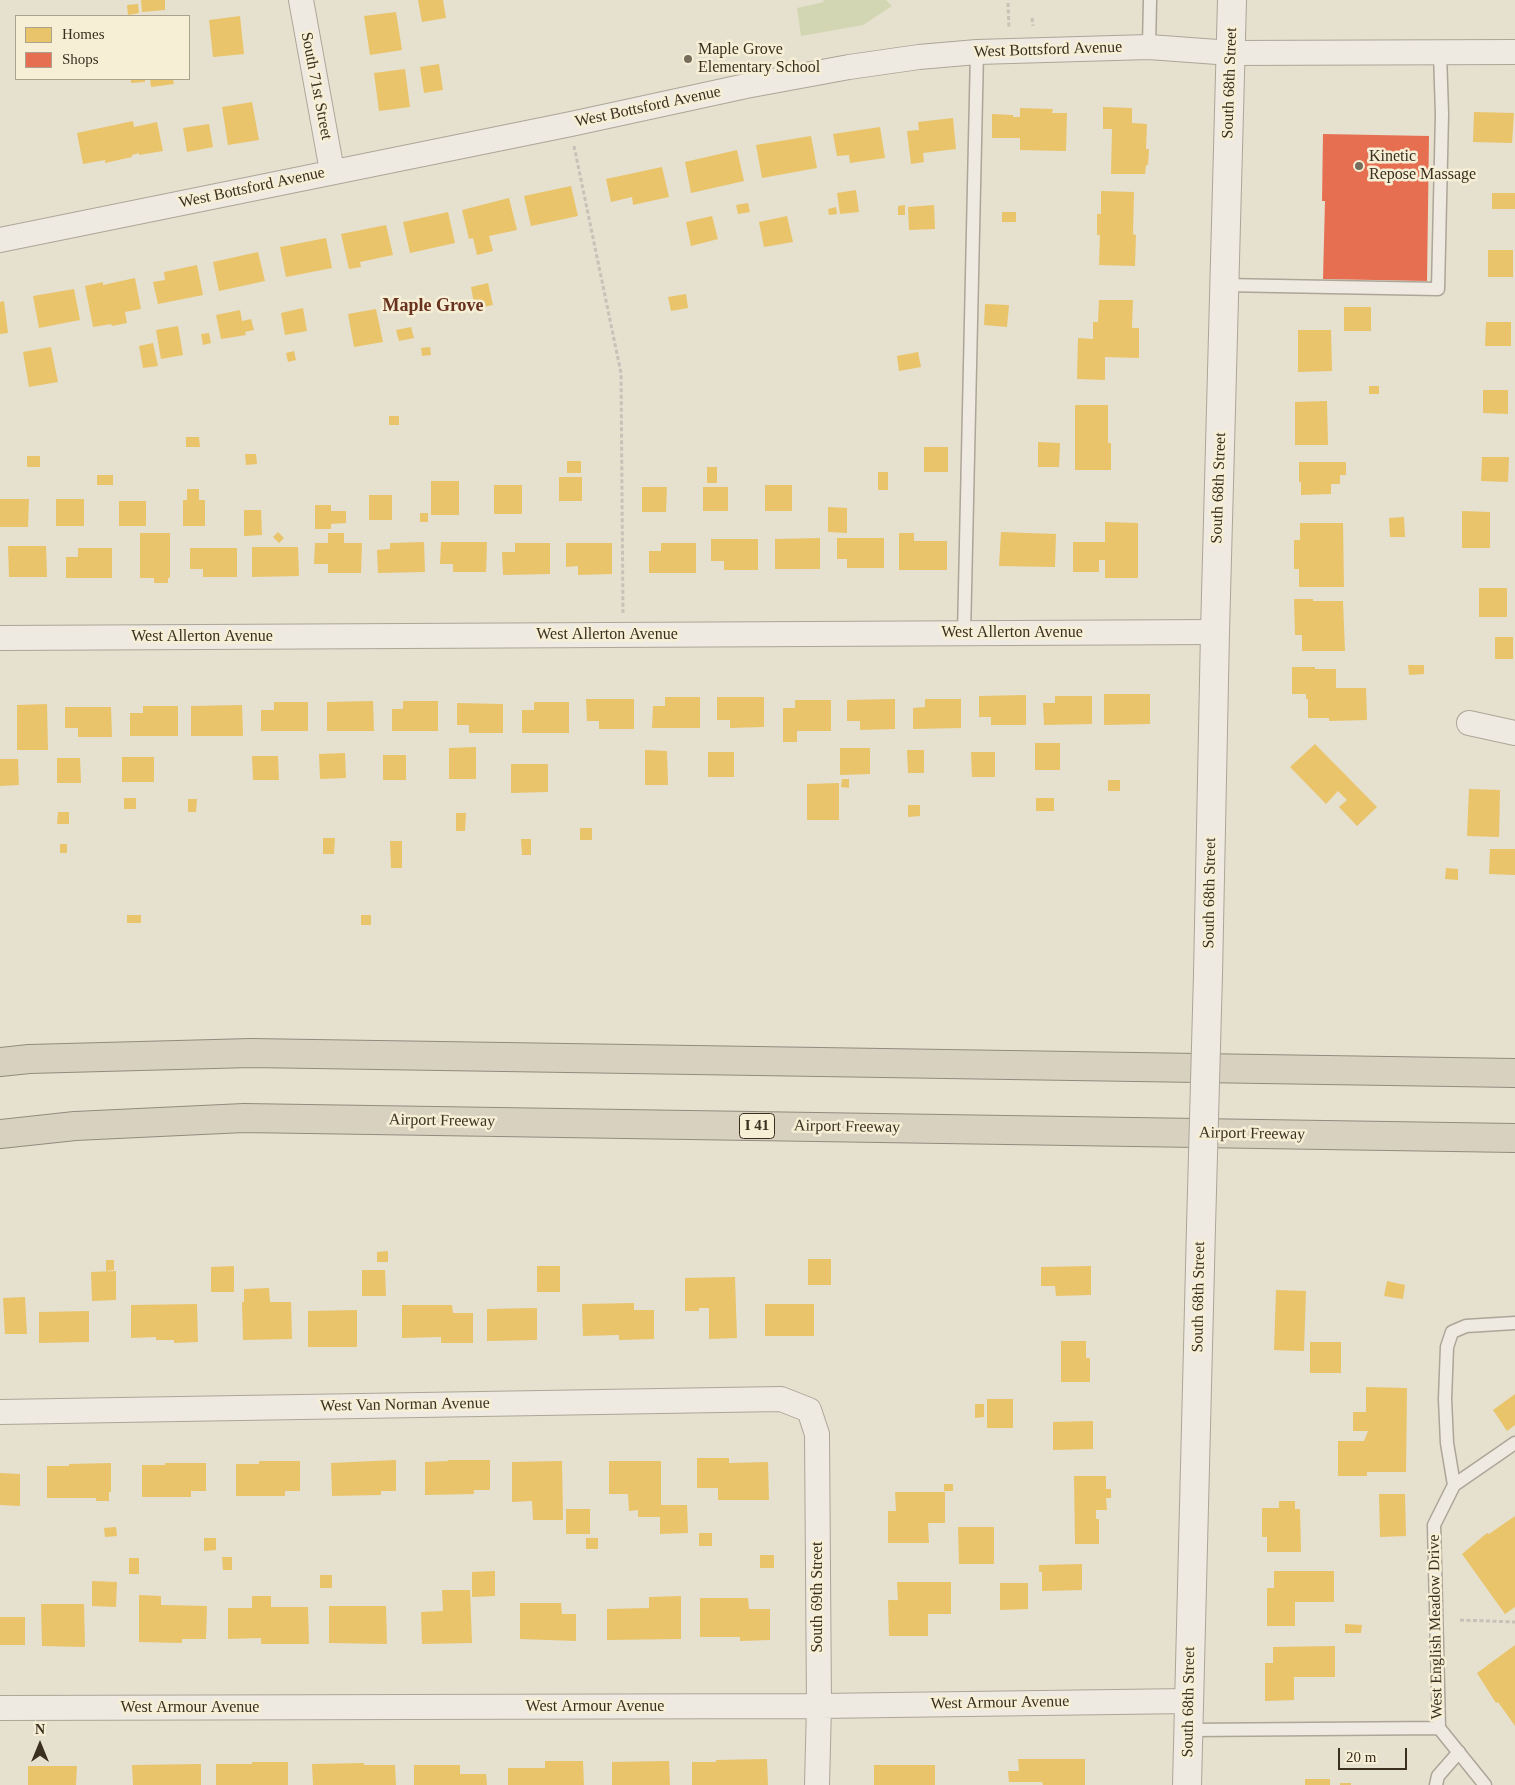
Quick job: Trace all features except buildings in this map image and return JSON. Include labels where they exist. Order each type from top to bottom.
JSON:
[{"type":"highway","points":[[0,1062],[29,1058],[252,1053],[1515,1073]]},
{"type":"highway","name":"Airport Freeway","points":[[0,1134],[75,1126],[244,1118],[1515,1138]]},
{"type":"street","name":"South 71st Street","points":[[301,0],[332,171]]},
{"type":"street","name":"South 68th Street","points":[[1187,1785],[1232,0]]},
{"type":"street","name":"West Bottsford Avenue","points":[[0,240],[570,124],[746,86],[849,67],[919,57],[977,52],[1149,46],[1231,53],[1515,52]]},
{"type":"street","name":"West Allerton Avenue","points":[[0,638],[1215,632]]},
{"type":"street","points":[[1469,723],[1515,733]]},
{"type":"street","name":"West Van Norman Avenue","points":[[0,1412],[781,1399],[809,1410]]},
{"type":"street","name":"South 69th Street","points":[[809,1410],[817,1434],[819,1706],[817,1785]]},
{"type":"street","name":"West Armour Avenue","points":[[0,1708],[819,1706],[1190,1701]]},
{"type":"lane","points":[[1149,46],[1150,0]]},
{"type":"lane","points":[[964,634],[977,52]]},
{"type":"lane","points":[[1224,285],[1438,289],[1442,104],[1440,53]]},
{"type":"lane","points":[[1454,1485],[1447,1443],[1445,1399],[1447,1347],[1452,1332],[1466,1326],[1515,1323]]},
{"type":"lane","name":"West English Meadow Drive","points":[[1485,1785],[1439,1728],[1434,1525],[1454,1485],[1515,1443]]},
{"type":"lane","points":[[1189,1730],[1439,1728]]},
{"type":"lane","points":[[1436,1785],[1438,1776],[1458,1752]]},
{"type":"path","points":[[1008,3],[1009,28]]},
{"type":"path","points":[[1032,18],[1033,26]]},
{"type":"path","points":[[574,146],[621,373],[624,635]]},
{"type":"path","points":[[1460,1620],[1515,1622]]},
{"type":"green space","points":[[823,0],[886,0],[892,6],[863,25],[801,36],[797,8],[824,2]]},
{"type":"place","name":"Maple Grove Elementary School","points":[[688,59]]},
{"type":"place","name":"Kinetic Repose Massage","points":[[1359,166]]},
{"type":"district","name":"Maple Grove","points":[[433,306]]}]
